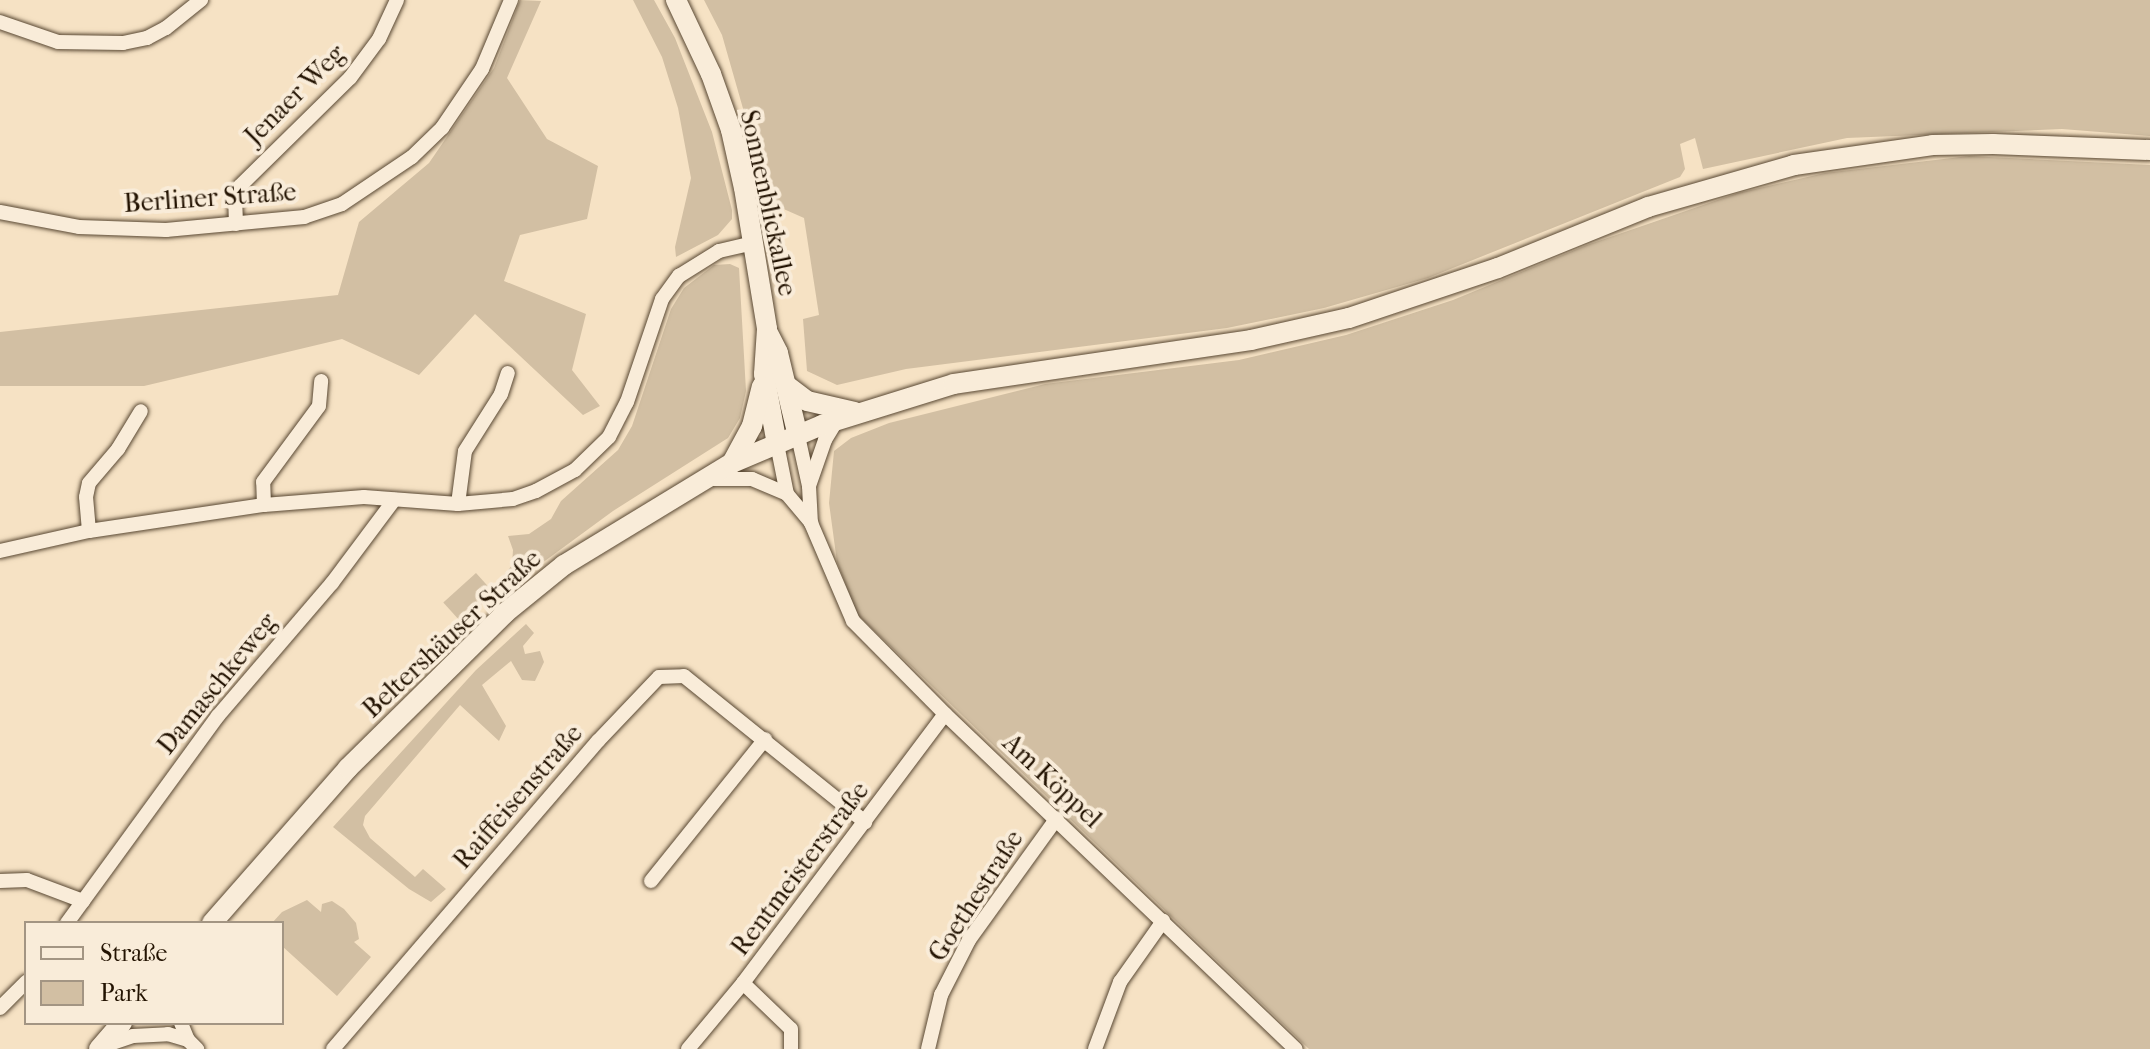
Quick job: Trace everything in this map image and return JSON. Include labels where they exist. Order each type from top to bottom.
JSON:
[{"type":"main road","name":"Sonnenblickallee","points":[[676,0],[711,74],[731,130],[755,243],[767,329],[786,385],[798,436]]},
{"type":"main road","name":"Beltershäuser Straße","points":[[214,921],[348,768],[505,613],[564,565],[732,463],[837,420],[954,384],[1251,340],[1349,318],[1498,268],[1648,207],[1794,165],[1933,145],[2035,144],[2150,150]]},
{"type":"main road","name":"Sonnenblickallee","points":[[767,329],[764,374],[777,444]]},
{"type":"main road","points":[[732,463],[752,426],[764,374]]},
{"type":"main road","points":[[786,385],[817,405],[859,412]]},
{"type":"main road","points":[[100,1048],[120,1025]]},
{"type":"street","points":[[0,22],[58,42],[115,44],[157,33],[201,0]]},
{"type":"street","name":"Jenaer Weg","points":[[236,224],[235,196],[240,186],[350,78],[379,39],[397,0]]},
{"type":"street","name":"Berliner Straße","points":[[0,212],[79,227],[126,230],[236,224],[320,212],[362,193],[412,157],[442,128],[482,69],[511,0]]},
{"type":"street","points":[[0,551],[89,531],[264,505],[364,497],[458,504],[513,499],[546,487],[575,470],[598,450],[617,422],[669,287],[707,256],[755,243]]},
{"type":"street","points":[[458,504],[465,451],[501,394],[508,373]]},
{"type":"street","points":[[264,505],[263,482],[319,406],[321,381]]},
{"type":"street","points":[[89,531],[86,497],[89,483],[118,449],[141,411]]},
{"type":"street","points":[[809,486],[825,440],[837,420]]},
{"type":"street","name":"Am Köppel","points":[[798,436],[809,486],[811,523]]},
{"type":"street","name":"Am Köppel","points":[[777,444],[787,494]]},
{"type":"street","name":"Am Köppel","points":[[703,479],[752,479],[787,494],[811,523],[853,621],[945,714],[1296,1049]]},
{"type":"street","name":"Damaschkeweg","points":[[68,921],[218,716],[332,583],[394,500]]},
{"type":"street","name":"Raiffeisenstraße","points":[[333,1049],[651,681],[667,675],[684,676],[865,822]]},
{"type":"street","name":"Rentmeisterstraße","points":[[688,1049],[743,983],[945,714]]},
{"type":"street","points":[[651,881],[765,739]]},
{"type":"street","name":"Goethestraße","points":[[928,1049],[941,995],[969,940],[1057,818]]},
{"type":"street","points":[[0,881],[27,880],[83,901]]},
{"type":"street","points":[[1095,1049],[1120,982],[1163,921]]},
{"type":"street","points":[[743,983],[791,1029],[791,1049]]},
{"type":"street","points":[[0,1008],[24,984]]},
{"type":"street","points":[[182,1025],[192,1044]]},
{"type":"street","points":[[100,1048],[163,1029],[192,1044]]},
{"type":"green space","points":[[520,0],[541,1],[507,78],[547,139],[598,166],[587,219],[520,235],[504,281],[586,314],[572,370],[600,406],[583,415],[475,314],[419,375],[342,339],[144,386],[0,386],[0,332],[338,295],[359,222],[429,163],[494,68]]},
{"type":"green space","points":[[633,0],[654,0],[675,38],[712,132],[732,210],[732,219],[718,235],[676,257],[675,247],[691,178],[678,108],[662,57]]},
{"type":"green space","points":[[704,0],[2150,0],[2150,136],[2062,129],[1847,138],[1703,169],[1695,138],[1680,144],[1685,169],[1680,177],[1428,278],[1324,308],[1227,328],[906,369],[837,385],[807,371],[803,319],[819,315],[804,218],[770,203],[722,35]]},
{"type":"green space","points":[[1969,156],[2150,165],[2150,1049],[1309,1049],[857,614],[837,562],[829,503],[834,451],[851,438],[889,423],[1045,384],[1239,360],[1346,335],[1453,300],[1587,245],[1738,193],[1825,173]]},
{"type":"green space","points":[[730,264],[739,268],[746,391],[740,418],[728,438],[613,511],[501,593],[495,587],[512,565],[513,550],[508,536],[529,534],[551,519],[561,501],[618,450],[632,426],[671,309],[684,288],[714,265]]},
{"type":"green space","points":[[476,573],[494,593],[461,623],[443,602]]},
{"type":"green space","points":[[526,624],[534,633],[523,646],[525,654],[540,651],[544,662],[535,681],[522,680],[511,661],[482,685],[506,726],[499,741],[460,705],[365,816],[363,825],[370,838],[415,877],[423,869],[446,889],[431,902],[409,889],[333,827],[476,670]]},
{"type":"green space","points":[[307,900],[321,912],[322,904],[332,901],[356,923],[359,939],[354,942],[371,957],[337,996],[284,948],[284,921],[274,921],[282,912]]}]
